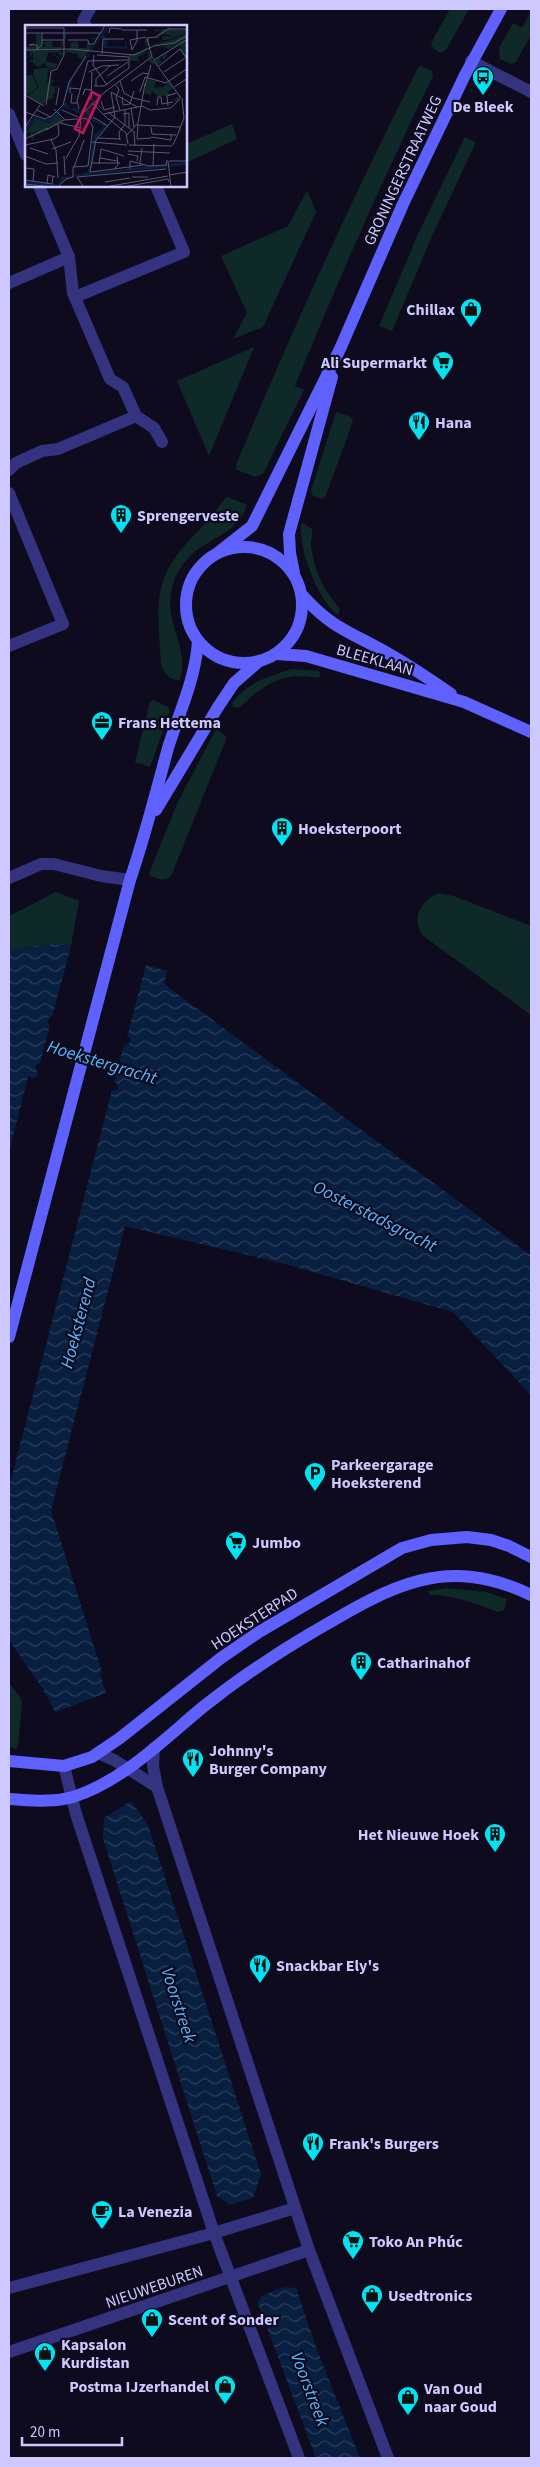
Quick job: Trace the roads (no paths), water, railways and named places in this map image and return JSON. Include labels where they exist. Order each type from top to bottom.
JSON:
[{"type":"main road","name":"GRONINGERSTRAATWEG","points":[[219,552],[252,526],[340,349],[399,213],[471,61],[501,9]]},
{"type":"main road","name":"GRONINGERSTRAATWEG","points":[[295,575],[290,553],[289,534],[340,349]]},
{"type":"main road","points":[[150,821],[234,683],[257,663],[276,654],[292,640],[302,619],[303,596],[295,575],[280,558],[260,548],[239,546],[219,552],[202,564],[190,582],[185,603],[188,624],[198,642],[214,656],[234,663],[257,663]]},
{"type":"main road","name":"BLEEKLAAN","points":[[303,596],[320,615],[339,628],[389,653],[464,702]]},
{"type":"main road","points":[[9,1337],[130,880],[150,821],[169,747],[196,666],[198,642]]},
{"type":"main road","name":"BLEEKLAAN","points":[[276,654],[306,656],[464,702],[531,732]]},
{"type":"main road","name":"HOEKSTERPAD","points":[[9,1761],[64,1766],[98,1753],[236,1648],[402,1548],[431,1540],[467,1538],[491,1540],[509,1546],[531,1557]]},
{"type":"main road","points":[[9,1799],[51,1801],[72,1797],[106,1782],[154,1748],[237,1680],[328,1623],[389,1590],[424,1579],[468,1576],[488,1578],[531,1595]]},
{"type":"street","points":[[85,25],[83,21],[90,9]]},
{"type":"street","points":[[471,61],[531,92]]},
{"type":"street","points":[[9,114],[25,153]]},
{"type":"street","points":[[41,188],[69,257],[75,297],[110,379],[123,387],[136,416],[154,428],[162,442]]},
{"type":"street","points":[[75,297],[184,252],[157,188]]},
{"type":"street","points":[[9,283],[69,257]]},
{"type":"street","points":[[9,470],[16,463],[42,451],[58,449],[136,416]]},
{"type":"street","points":[[9,493],[63,624],[9,646]]},
{"type":"street","points":[[9,878],[41,864],[54,864],[101,876],[130,880]]},
{"type":"street","points":[[154,1748],[153,1766],[157,1787],[295,2208],[309,2250],[388,2458]]},
{"type":"street","points":[[98,1753],[128,1768],[157,1787]]},
{"type":"street","points":[[64,1766],[72,1797],[214,2234],[299,2458]]},
{"type":"street","name":"NIEUWEBUREN","points":[[9,2288],[214,2234],[295,2208]]},
{"type":"street","name":"NIEUWEBUREN","points":[[9,2352],[309,2250]]},
{"type":"water","points":[[47,944],[71,946],[52,1017],[48,1019],[50,1025],[126,1045],[130,1038],[127,1037],[146,965],[167,971],[164,984],[531,1255],[531,1395],[453,1312],[281,1263],[125,1226],[51,1510],[102,1672],[100,1674],[106,1693],[55,1712],[43,1689],[9,1640],[9,1487],[112,1090],[118,1089],[116,1083],[40,1063],[36,1069],[38,1071],[36,1078],[28,1077],[9,1152],[9,950]]},
{"type":"water","name":"Voorstreek","points":[[131,1801],[148,1825],[261,2174],[253,2198],[230,2205],[217,2196],[103,1839],[104,1818]]},
{"type":"water","name":"Voorstreek","points":[[284,2287],[296,2288],[317,2350],[360,2458],[316,2458],[258,2304],[261,2296]]},
{"type":"place","name":"De Bleek","points":[[483,96]]},
{"type":"place","name":"Chillax","points":[[471,328]]},
{"type":"place","name":"Ali Supermarkt","points":[[443,381]]},
{"type":"place","name":"Hana","points":[[419,441]]},
{"type":"place","name":"Sprengerveste","points":[[121,534]]},
{"type":"place","name":"Frans Hettema","points":[[102,741]]},
{"type":"place","name":"Hoeksterpoort","points":[[282,847]]},
{"type":"place","name":"Parkeergarage Hoeksterend","points":[[315,1492]]},
{"type":"place","name":"Jumbo","points":[[236,1561]]},
{"type":"place","name":"Catharinahof","points":[[361,1681]]},
{"type":"place","name":"Johnny's Burger Company","points":[[193,1778]]},
{"type":"place","name":"Het Nieuwe Hoek","points":[[495,1853]]},
{"type":"place","name":"Snackbar Ely's","points":[[260,1984]]},
{"type":"place","name":"Frank's Burgers","points":[[313,2162]]},
{"type":"place","name":"La Venezia","points":[[102,2230]]},
{"type":"place","name":"Toko An Phúc","points":[[353,2260]]},
{"type":"place","name":"Usedtronics","points":[[372,2314]]},
{"type":"place","name":"Scent of Sonder","points":[[152,2338]]},
{"type":"place","name":"Kapsalon Kurdistan","points":[[45,2372]]},
{"type":"place","name":"Postma IJzerhandel","points":[[225,2405]]},
{"type":"place","name":"Van Oud naar Goud","points":[[408,2416]]},
{"type":"water label","name":"Hoekstergracht","points":[[102,1062]]},
{"type":"water label","name":"Oosterstadsgracht","points":[[375,1216]]},
{"type":"water label","name":"Hoeksterend","points":[[78,1323]]}]
